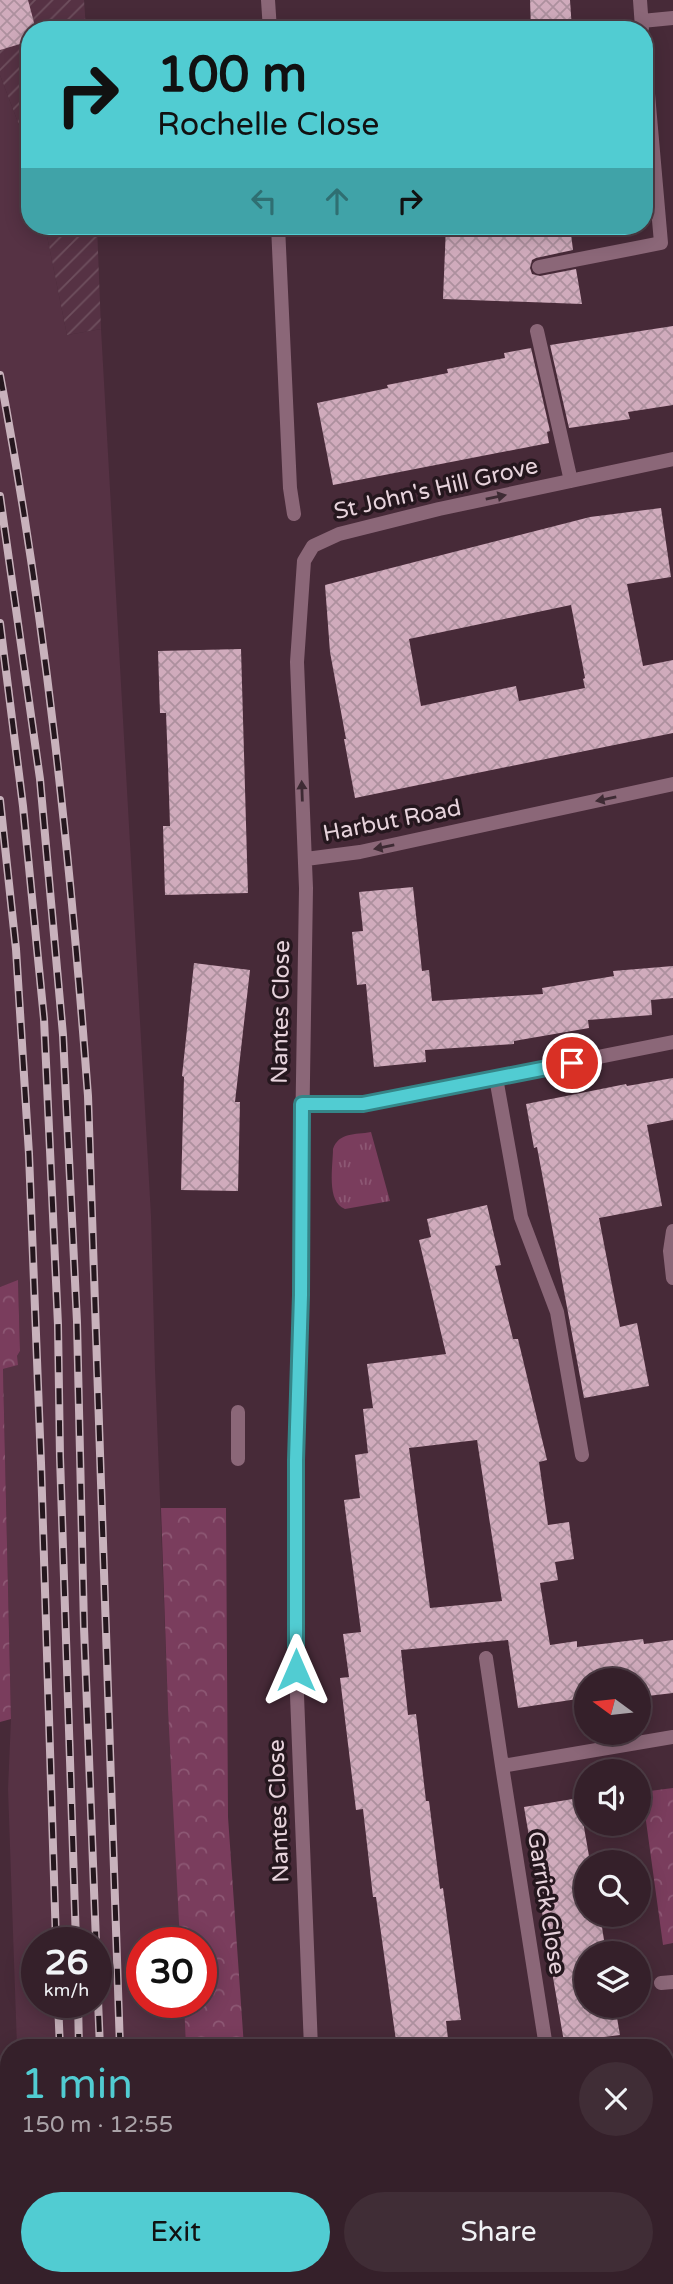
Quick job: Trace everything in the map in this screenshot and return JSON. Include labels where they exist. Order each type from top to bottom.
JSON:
[{"type":"street","points":[[268,0],[269,21]]},
{"type":"street","points":[[640,0],[642,21]]},
{"type":"street","points":[[653,23],[673,18]]},
{"type":"street","points":[[539,267],[660,243],[653,158]]},
{"type":"street","points":[[278,235],[290,488],[294,514]]},
{"type":"street","name":"St John's Hill Grove","points":[[537,331],[571,481]]},
{"type":"street","name":"St John's Hill Grove","points":[[313,546],[324,539],[352,531],[673,459]]},
{"type":"street","name":"Harbut Road","points":[[313,546],[304,561],[297,662],[306,859],[360,852],[673,785]]},
{"type":"street","name":"Nantes Close","points":[[306,859],[301,1295],[296,1460],[296,1670],[312,2039]]},
{"type":"street","points":[[302,1104],[363,1104],[673,1042]]},
{"type":"street","points":[[496,1078],[522,1217],[557,1312],[582,1455]]},
{"type":"street","points":[[673,1231],[670,1251],[673,1278]]},
{"type":"street","points":[[238,1459],[239,1412]]},
{"type":"street","name":"Garrick Close","points":[[486,1658],[544,2039]]},
{"type":"street","points":[[502,1766],[673,1737]]},
{"type":"shaded area","points":[[0,0],[84,0],[85,21],[21,21],[21,130],[0,75]]},
{"type":"shaded area","points":[[0,75],[21,130],[21,235],[47,235],[67,335],[101,329],[151,1216],[168,1708],[200,1927],[126,1927],[126,2018],[214,2018],[217,2039],[17,2039],[8,1789],[11,1719],[3,1369],[17,1365],[20,1351],[18,1281],[0,1287]]},
{"type":"shaded area","points":[[47,235],[97,235],[101,329],[67,335]]},
{"type":"green space","points":[[371,1132],[390,1201],[345,1209],[335,1199],[333,1191],[333,1149],[343,1137]]},
{"type":"green space","points":[[18,1280],[18,1365],[3,1369],[11,1719],[0,1722],[0,1287]]},
{"type":"green space","points":[[161,1508],[226,1508],[228,1817],[243,2039],[186,2039],[185,2018],[217,2018],[217,1927],[179,1927]]},
{"type":"green space","points":[[673,1788],[673,1943],[663,1945],[648,1836],[651,1836],[651,1791]]},
{"type":"building","points":[[0,0],[28,0],[34,21],[21,21],[21,44],[0,50]]},
{"type":"building","points":[[530,0],[570,0],[571,21],[531,21]]},
{"type":"building","points":[[446,235],[571,235],[573,250],[536,258],[532,260],[530,268],[532,274],[540,276],[576,269],[582,304],[443,299]]},
{"type":"building","points":[[673,326],[673,405],[628,412],[630,419],[569,428],[550,345]]},
{"type":"building","points":[[531,348],[550,431],[547,432],[549,443],[333,485],[317,403],[448,373],[447,369],[505,358],[504,353]]},
{"type":"building","points":[[661,508],[671,577],[627,584],[643,666],[673,660],[673,733],[355,798],[330,652],[325,585],[590,517]],"holes":[[[571,605],[585,688],[519,701],[516,686],[421,706],[409,639]]]},
{"type":"building","points":[[241,649],[248,893],[165,895],[163,826],[170,826],[166,713],[160,713],[158,651]]},
{"type":"building","points":[[413,887],[422,971],[429,970],[432,1001],[543,994],[542,988],[614,976],[613,971],[673,966],[673,998],[651,1000],[652,1015],[588,1020],[589,1028],[514,1041],[514,1044],[425,1050],[426,1062],[374,1067],[366,984],[357,985],[352,932],[363,931],[359,892]]},
{"type":"building","points":[[194,963],[250,970],[235,1102],[240,1102],[238,1191],[181,1190],[182,1076]]},
{"type":"building","points":[[673,1078],[673,1120],[647,1125],[662,1206],[599,1218],[620,1327],[637,1323],[649,1386],[584,1398],[537,1147],[534,1148],[526,1104],[626,1084],[627,1086]]},
{"type":"building","points":[[487,1205],[501,1265],[495,1266],[513,1339],[518,1339],[547,1460],[539,1462],[548,1525],[569,1522],[574,1559],[555,1562],[558,1580],[540,1583],[550,1645],[577,1641],[577,1647],[643,1639],[644,1644],[673,1640],[673,1693],[651,1696],[651,1668],[574,1668],[574,1700],[518,1708],[508,1640],[401,1650],[408,1715],[416,1714],[426,1801],[429,1801],[440,1889],[443,1888],[461,2020],[446,2021],[448,2039],[396,2039],[376,1897],[373,1897],[363,1809],[356,1810],[340,1678],[349,1677],[343,1634],[361,1632],[344,1500],[360,1498],[355,1455],[368,1453],[363,1409],[373,1408],[367,1364],[446,1354],[419,1240],[431,1237],[427,1219]],"holes":[[[477,1440],[502,1601],[430,1608],[409,1448]]]},
{"type":"building","points":[[574,1799],[574,1836],[586,1836],[588,1850],[574,1850],[574,1927],[602,1927],[604,1941],[574,1941],[574,2018],[617,2018],[620,2035],[563,2039],[524,1807]]},
{"type":"railway","points":[[0,375],[30,554],[54,734],[88,1096],[120,2039]]},
{"type":"railway","points":[[0,496],[40,779],[63,1035],[77,1322],[84,1627],[95,1927]]},
{"type":"railway","points":[[0,623],[23,806],[44,1019],[58,1325],[76,1927]]},
{"type":"railway","points":[[0,800],[16,949],[29,1154],[56,1927]]},
{"type":"railway","points":[[59,2018],[60,2039]]},
{"type":"railway","points":[[78,2018],[79,2039]]},
{"type":"railway","points":[[99,2018],[100,2039]]},
{"type":"route","points":[[296,1670],[296,1460],[302,1239],[302,1104],[363,1104],[572,1063]]}]
